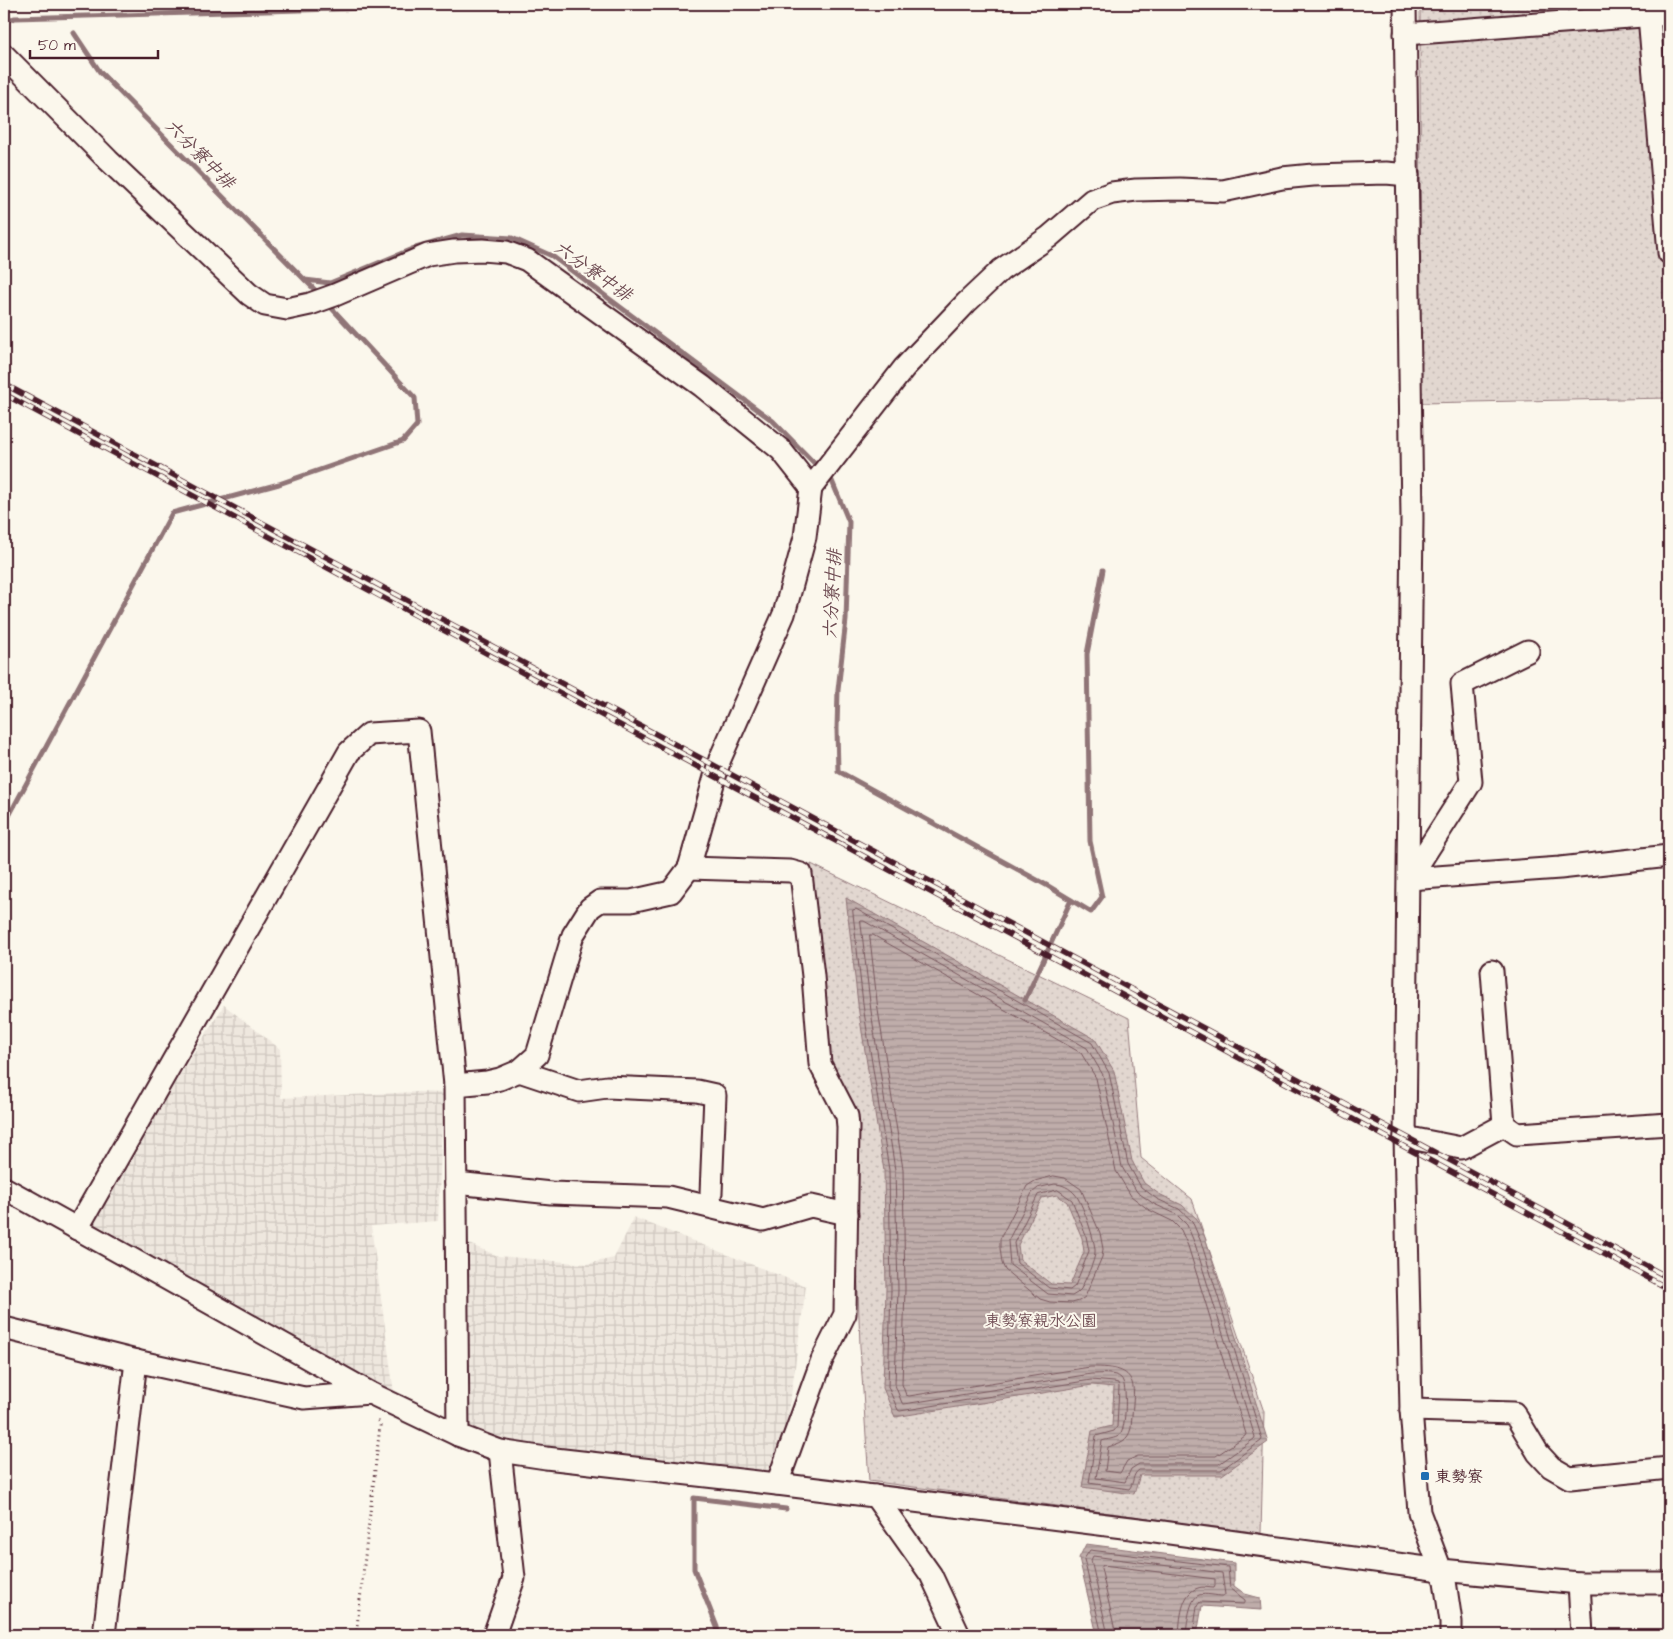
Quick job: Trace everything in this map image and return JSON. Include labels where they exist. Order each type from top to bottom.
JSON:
[{"type":"street","points":[[1405,4],[1412,518],[1405,1137],[1411,1410],[1419,1512],[1444,1581],[1451,1622],[1451,1635]]},
{"type":"street","points":[[1405,34],[1648,9],[1669,14]]},
{"type":"street","points":[[1648,9],[1669,253]]},
{"type":"street","points":[[4,55],[108,160],[249,294],[265,305],[288,309],[310,304],[428,255],[454,251],[483,250],[506,252],[526,260],[702,386],[780,450],[813,485]]},
{"type":"street","points":[[455,1085],[487,1082],[519,1071],[537,1055],[573,935],[590,908],[600,901],[631,901],[671,892],[688,868],[720,759],[784,614],[805,537],[813,485],[904,368],[966,303],[1001,270],[1049,237],[1092,200],[1112,193],[1136,190],[1180,189],[1223,191],[1282,178],[1313,175],[1386,173],[1408,175]]},
{"type":"street","points":[[1409,879],[1471,782],[1462,684],[1528,651]]},
{"type":"street","points":[[78,1229],[349,752],[369,734],[419,731],[455,1085],[458,1434]]},
{"type":"street","points":[[1409,879],[1560,868],[1669,856]]},
{"type":"street","points":[[688,868],[790,870],[801,874],[813,976],[820,1064],[847,1116],[845,1314],[822,1360],[777,1484]]},
{"type":"street","points":[[1492,971],[1504,1125]]},
{"type":"street","points":[[519,1071],[579,1091],[608,1088],[697,1091],[716,1095],[711,1193]]},
{"type":"street","points":[[1504,1125],[1517,1134],[1669,1124]]},
{"type":"street","points":[[1405,1137],[1461,1148],[1504,1125]]},
{"type":"street","points":[[456,1183],[551,1194],[668,1197],[763,1220],[811,1206],[847,1214]]},
{"type":"street","points":[[4,1188],[370,1393],[458,1434],[500,1451],[1154,1531],[1441,1570],[1579,1583],[1669,1583]]},
{"type":"street","points":[[4,1328],[136,1362],[304,1398],[370,1393]]},
{"type":"street","points":[[104,1635],[136,1362]]},
{"type":"street","points":[[1411,1410],[1514,1414],[1538,1452],[1551,1467],[1570,1478],[1669,1468]]},
{"type":"street","points":[[494,1635],[514,1578],[500,1451]]},
{"type":"street","points":[[875,1496],[930,1575],[959,1635]]},
{"type":"street","points":[[1579,1583],[1582,1635]]},
{"type":"path","points":[[356,1635],[380,1426],[370,1393]]},
{"type":"shaded area","points":[[224,1005],[280,1049],[281,1098],[418,1092],[443,1093],[438,1221],[371,1226],[395,1400],[84,1228]]},
{"type":"shaded area","points":[[633,1217],[806,1286],[779,1484],[548,1459],[459,1433],[447,1235],[498,1256],[587,1264],[614,1258]]},
{"type":"green space","points":[[1420,4],[1669,4],[1669,398],[1421,403]]},
{"type":"green space","name":"東勢寮親水公園","points":[[811,864],[1129,1018],[1141,1158],[1192,1199],[1264,1412],[1261,1533],[869,1481],[860,1346],[852,1121],[828,1063]]},
{"type":"water","name":"東勢寮親水公園","points":[[846,898],[1095,1039],[1114,1071],[1132,1161],[1144,1183],[1159,1194],[1182,1205],[1197,1219],[1206,1240],[1268,1442],[1222,1475],[1140,1475],[1134,1494],[1082,1487],[1092,1431],[1112,1426],[1114,1387],[1092,1385],[895,1417],[883,1388],[886,1289],[884,1171],[859,1013]],"holes":[[[1057,1195],[1067,1202],[1082,1238],[1084,1252],[1070,1285],[1051,1284],[1020,1260],[1018,1245],[1042,1198]]]},
{"type":"water","points":[[1086,1544],[1234,1563],[1234,1586],[1245,1594],[1260,1598],[1261,1610],[1202,1606],[1197,1635],[1097,1635],[1079,1558]]},
{"type":"waterway","points":[[4,21],[15,18],[511,4]]},
{"type":"waterway","name":"六分寮中排","points":[[74,33],[100,72],[305,280],[330,283],[412,249],[462,235],[512,238],[552,256],[773,421],[819,468]]},
{"type":"waterway","points":[[305,280],[320,295]]},
{"type":"waterway","points":[[4,825],[172,513],[279,484],[403,441],[417,425],[415,398],[327,303]]},
{"type":"waterway","points":[[827,476],[832,481],[849,522],[846,620],[838,690],[838,771],[1048,886],[1091,912],[1102,897],[1090,841],[1087,654],[1103,570]]},
{"type":"waterway","points":[[1025,1000],[1071,900]]},
{"type":"waterway","points":[[718,1635],[717,1627],[694,1569],[694,1498],[786,1509]]},
{"type":"railway","points":[[4,384],[1669,1278]]},
{"type":"railway","points":[[4,394],[1669,1289]]},
{"type":"place","name":"東勢寮","points":[[1425,1476]]}]
